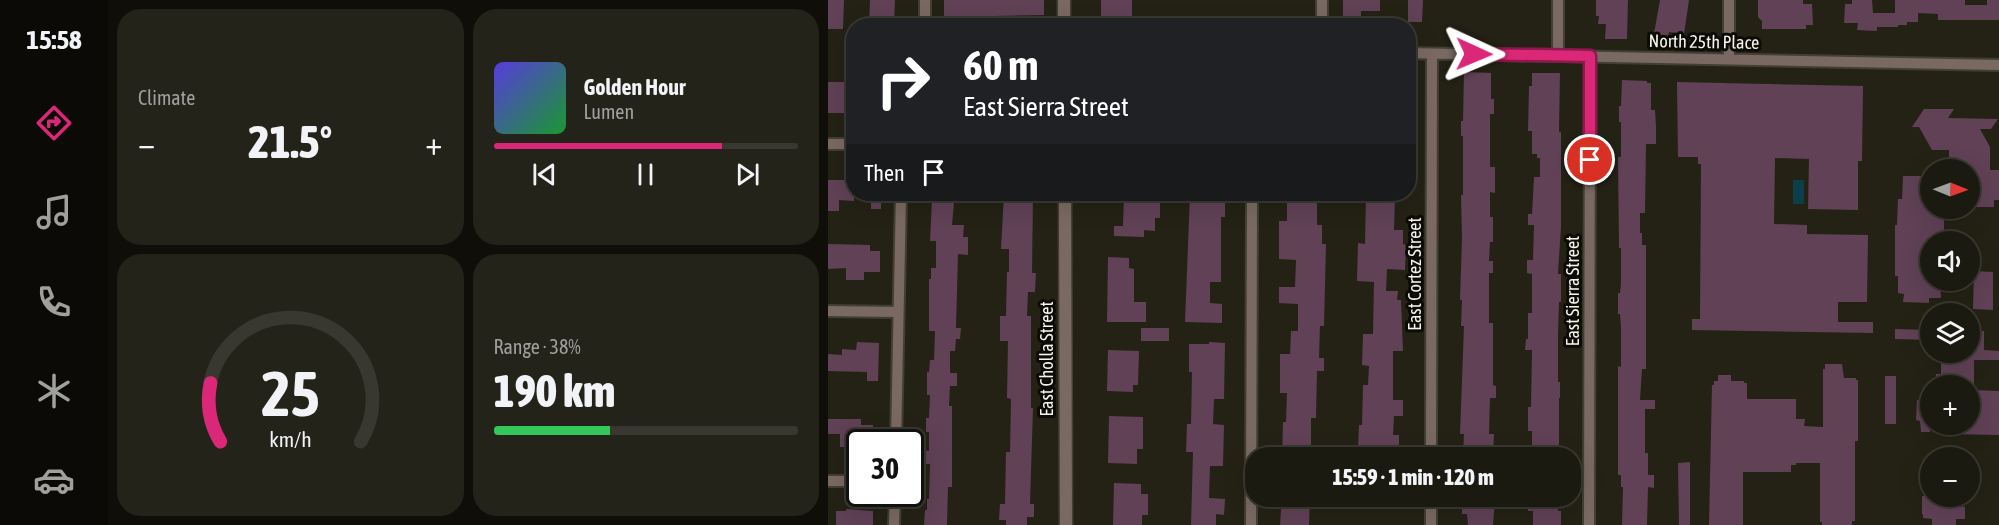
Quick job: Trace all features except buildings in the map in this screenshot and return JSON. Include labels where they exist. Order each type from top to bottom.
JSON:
[{"type":"street","points":[[925,0],[925,18]]},
{"type":"street","points":[[1064,0],[1064,18]]},
{"type":"street","points":[[1322,0],[1322,18]]},
{"type":"street","points":[[1558,0],[1558,56]]},
{"type":"street","points":[[1729,0],[1729,59]]},
{"type":"street","name":"North 25th Place","points":[[1416,53],[1999,65]]},
{"type":"street","name":"East Cortez Street","points":[[1431,447],[1432,54]]},
{"type":"street","name":"East Sierra Street","points":[[1589,525],[1590,56]]},
{"type":"street","points":[[828,144],[846,144]]},
{"type":"street","points":[[896,429],[901,201]]},
{"type":"street","name":"East Cholla Street","points":[[1065,201],[1066,525]]},
{"type":"street","points":[[1251,525],[1252,201]]},
{"type":"street","points":[[828,311],[898,312]]},
{"type":"street","points":[[828,481],[846,481]]},
{"type":"street","points":[[894,525],[895,507]]},
{"type":"street","points":[[1431,507],[1431,525]]},
{"type":"water","points":[[1793,180],[1804,180],[1804,204],[1793,204]]},
{"type":"route","points":[[1474,54],[1590,56],[1590,160]]}]
